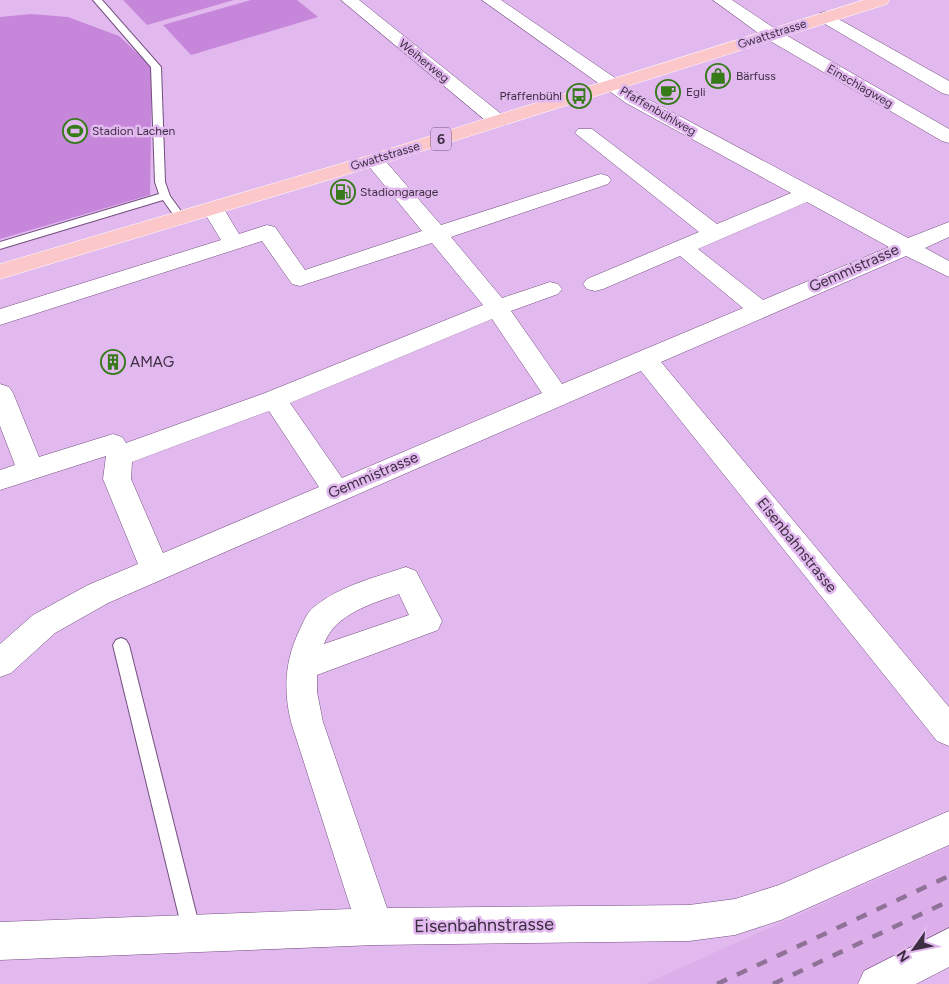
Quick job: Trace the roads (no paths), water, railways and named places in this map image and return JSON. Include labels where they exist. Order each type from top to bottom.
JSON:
[{"type":"main road","name":"Gwattstrasse","points":[[0,272],[374,160],[881,0]]},
{"type":"street","name":"Weiherweg","points":[[349,0],[498,121]]},
{"type":"street","name":"Pfaffenbühlweg","points":[[490,0],[633,99],[949,270]]},
{"type":"street","name":"Einschlagweg","points":[[721,0],[771,34],[949,137]]},
{"type":"street","name":"Gwattstrasse","points":[[826,17],[949,88]]},
{"type":"street","points":[[585,133],[698,240],[760,310]]},
{"type":"street","points":[[374,160],[497,308],[557,396]]},
{"type":"street","points":[[0,317],[267,232],[296,272],[432,228],[601,180]]},
{"type":"street","points":[[595,284],[807,194]]},
{"type":"street","points":[[213,209],[234,243]]},
{"type":"street","name":"Gemmistrasse","points":[[0,663],[44,624],[98,594],[557,396],[645,360],[904,246],[949,229]]},
{"type":"street","points":[[119,456],[274,399],[497,308],[550,289]]},
{"type":"street","name":"Eisenbahnstrasse","points":[[645,360],[949,731]]},
{"type":"street","points":[[0,393],[30,469]]},
{"type":"street","points":[[274,399],[336,491]]},
{"type":"street","points":[[0,480],[113,444],[119,456],[117,479],[155,569]]},
{"type":"street","points":[[303,665],[301,693],[314,745],[375,927]]},
{"type":"street","name":"Eisenbahnstrasse","points":[[0,941],[375,927],[689,923],[735,917],[781,902],[949,828]]},
{"type":"street","points":[[877,984],[949,947]]},
{"type":"lane","points":[[97,0],[156,67],[160,182],[165,196],[181,218]]},
{"type":"lane","points":[[0,246],[165,196]]},
{"type":"lane","points":[[121,645],[192,935]]},
{"type":"railway","points":[[717,984],[949,876]]},
{"type":"railway","points":[[773,984],[949,901]]},
{"type":"place","name":"Bärfuss","points":[[718,76]]},
{"type":"place","name":"Egli","points":[[668,92]]},
{"type":"place","name":"Pfaffenbühl","points":[[579,96]]},
{"type":"place","name":"Stadion Lachen","points":[[75,131]]},
{"type":"place","name":"Stadiongarage","points":[[343,192]]},
{"type":"place","name":"AMAG","points":[[113,362]]}]
